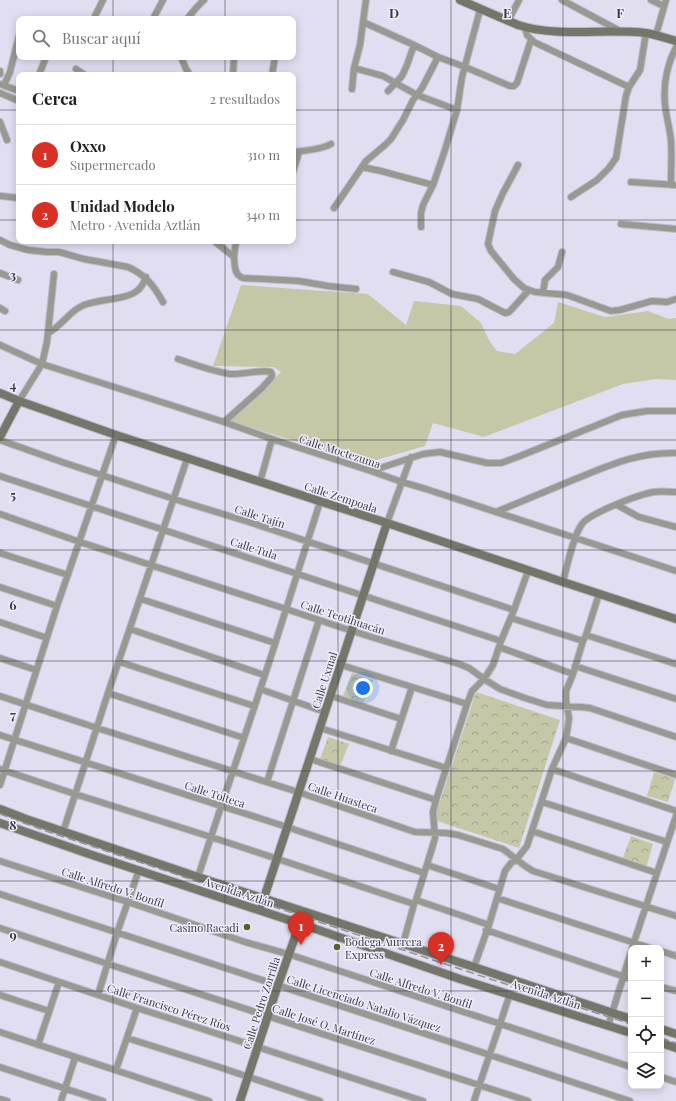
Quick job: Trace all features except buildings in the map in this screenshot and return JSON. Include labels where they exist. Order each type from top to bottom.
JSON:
[{"type":"street","points":[[96,16],[103,0]]},
{"type":"street","points":[[155,16],[163,0]]},
{"type":"street","points":[[189,16],[204,0]]},
{"type":"street","points":[[352,89],[354,68],[364,22],[366,0]]},
{"type":"street","points":[[461,0],[474,3],[480,10],[525,28],[551,31],[646,33],[676,41]]},
{"type":"street","points":[[508,21],[519,0]]},
{"type":"street","points":[[562,0],[621,32]]},
{"type":"street","points":[[652,0],[665,3],[656,35]]},
{"type":"street","points":[[421,227],[421,213],[423,205],[433,185],[457,110],[465,67],[480,10]]},
{"type":"street","points":[[364,22],[438,58],[465,67],[510,86],[514,86],[517,83],[531,40]]},
{"type":"street","points":[[525,28],[526,35],[531,40],[590,70],[629,87]]},
{"type":"street","points":[[571,197],[597,180],[614,163],[626,96],[629,87],[640,70],[646,33]]},
{"type":"street","points":[[388,91],[402,76],[414,45]]},
{"type":"street","points":[[631,182],[674,185],[674,141],[665,104],[665,82],[668,67],[676,47]]},
{"type":"street","points":[[16,48],[10,72],[2,84],[16,90]]},
{"type":"street","points":[[334,208],[366,161],[390,139],[403,120],[413,100],[422,88],[438,58]]},
{"type":"street","points":[[40,72],[45,60]]},
{"type":"street","points":[[182,60],[188,72]]},
{"type":"street","points":[[233,72],[234,60]]},
{"type":"street","points":[[272,72],[274,60]]},
{"type":"street","points":[[354,68],[377,74],[417,95],[457,110]]},
{"type":"street","points":[[76,69],[80,72]]},
{"type":"street","points":[[0,93],[16,100]]},
{"type":"street","points":[[0,122],[7,140]]},
{"type":"street","points":[[296,152],[328,146],[331,144]]},
{"type":"street","points":[[518,165],[495,211],[488,244],[491,251],[514,279],[524,288],[543,293],[567,295],[611,311],[652,301],[667,302],[676,299]]},
{"type":"street","points":[[362,167],[433,185]]},
{"type":"street","points":[[0,195],[16,198]]},
{"type":"street","points":[[620,224],[676,229]]},
{"type":"street","points":[[0,240],[10,245],[28,250],[58,252],[84,259],[128,267],[146,277],[163,302]]},
{"type":"street","points":[[218,244],[234,257]]},
{"type":"street","points":[[236,244],[234,257],[236,273],[240,277],[299,281],[356,289]]},
{"type":"street","points":[[543,293],[545,280],[558,267],[562,252]]},
{"type":"street","points":[[393,272],[429,282],[452,294],[478,299],[505,313],[511,310],[529,290]]},
{"type":"street","points":[[0,273],[18,280]]},
{"type":"street","points":[[0,438],[42,364],[48,333],[54,274]]},
{"type":"street","points":[[48,333],[58,328],[72,312],[84,305],[129,295],[136,292],[141,287],[146,277]]},
{"type":"street","name":"Calle Moctezuma","points":[[0,345],[42,364],[224,422],[402,482],[676,571]]},
{"type":"street","points":[[178,359],[229,374],[244,374],[265,371],[271,372],[271,378],[262,388],[224,422]]},
{"type":"street","name":"Calle Zempoala","points":[[0,393],[187,459],[387,523],[676,619]]},
{"type":"street","points":[[371,471],[411,457],[440,452],[487,463],[501,462],[528,453],[622,415],[647,411],[676,411]]},
{"type":"street","points":[[0,785],[2,770],[26,705],[36,670],[116,435]]},
{"type":"street","name":"Calle Tajín","points":[[0,438],[102,475],[514,610]]},
{"type":"street","points":[[260,482],[272,439]]},
{"type":"street","points":[[496,512],[626,460],[653,454],[676,453]]},
{"type":"street","name":"Calle Uxmal","points":[[260,910],[387,523],[411,457]]},
{"type":"street","points":[[64,832],[108,693],[120,662],[187,459]]},
{"type":"street","name":"Calle Tula","points":[[0,476],[501,641]]},
{"type":"street","points":[[563,582],[575,538],[581,525],[585,521],[633,498],[654,492],[676,492]]},
{"type":"street","points":[[198,877],[320,502]]},
{"type":"street","points":[[617,505],[639,517],[676,527]]},
{"type":"street","name":"Calle Teotihuacán","points":[[0,514],[80,542],[464,666],[500,689],[546,705],[590,708],[676,737]]},
{"type":"street","points":[[0,553],[68,575]]},
{"type":"street","points":[[403,944],[434,845],[435,838],[433,812],[436,800],[467,704],[472,691],[484,680],[493,665],[528,571]]},
{"type":"street","points":[[0,587],[58,606]]},
{"type":"street","points":[[474,967],[508,866],[516,860],[527,846],[552,769],[566,738],[569,718],[566,692],[599,594]]},
{"type":"street","points":[[141,599],[275,643]]},
{"type":"street","points":[[511,618],[583,642]]},
{"type":"street","points":[[267,782],[319,620]]},
{"type":"street","points":[[0,622],[47,638]]},
{"type":"street","points":[[130,629],[264,675]]},
{"type":"street","points":[[586,635],[676,664]]},
{"type":"street","points":[[499,648],[573,674]]},
{"type":"street","points":[[0,658],[36,670]]},
{"type":"street","points":[[120,662],[254,706]]},
{"type":"street","points":[[341,665],[467,704]]},
{"type":"street","points":[[575,666],[676,699]]},
{"type":"street","points":[[391,750],[412,686]]},
{"type":"street","points":[[260,690],[325,712]]},
{"type":"street","points":[[108,693],[244,738]]},
{"type":"street","name":"Calle Huasteca","points":[[0,696],[298,792],[414,832],[458,835],[503,849],[533,871],[676,916]]},
{"type":"street","points":[[331,696],[400,719]]},
{"type":"street","points":[[320,728],[446,768]]},
{"type":"street","name":"Calle Tolteca","points":[[0,735],[287,827],[424,873]]},
{"type":"street","points":[[566,738],[676,775]]},
{"type":"street","points":[[310,759],[436,800]]},
{"type":"street","points":[[552,769],[676,811]]},
{"type":"street","points":[[2,770],[415,902],[628,978]]},
{"type":"street","points":[[542,802],[668,842]]},
{"type":"street","name":"Avenida Aztlán","points":[[0,809],[263,899],[628,1018]]},
{"type":"street","points":[[633,945],[676,816]]},
{"type":"street","name":"Avenida Aztlán","points":[[0,823],[75,850],[260,910],[450,975],[628,1032]]},
{"type":"street","points":[[532,831],[657,873]]},
{"type":"street","name":"Calle Alfredo V. Bonfil","points":[[0,861],[628,1066]]},
{"type":"street","points":[[427,865],[499,889]]},
{"type":"street","points":[[98,995],[138,870]]},
{"type":"street","name":"Calle Licenciado Natalio Vázquez","points":[[0,894],[630,1101]]},
{"type":"street","points":[[497,898],[630,945]]},
{"type":"street","name":"Calle Pedro Zorrilla","points":[[240,1101],[303,912]]},
{"type":"street","name":"Calle José O. Martínez","points":[[0,928],[528,1101]]},
{"type":"street","points":[[664,952],[676,956]]},
{"type":"street","name":"Calle Francisco Pérez Ríos","points":[[0,962],[423,1101]]},
{"type":"street","points":[[608,1026],[628,963]]},
{"type":"street","points":[[38,1045],[59,982]]},
{"type":"street","points":[[664,988],[676,991]]},
{"type":"street","points":[[474,1101],[510,994]]},
{"type":"street","points":[[0,995],[49,1011]]},
{"type":"street","points":[[116,1070],[137,1008]]},
{"type":"street","points":[[664,1030],[676,1034]]},
{"type":"street","points":[[0,1032],[209,1101]]},
{"type":"street","points":[[127,1038],[320,1101]]},
{"type":"street","points":[[664,1044],[676,1048]]},
{"type":"street","points":[[61,1101],[75,1058]]},
{"type":"street","points":[[0,1067],[103,1101]]},
{"type":"street","points":[[664,1078],[676,1082]]},
{"type":"street","points":[[0,1099],[6,1101]]},
{"type":"green space","points":[[241,285],[368,294],[406,325],[414,301],[461,306],[481,323],[489,340],[497,351],[515,354],[554,323],[558,302],[605,317],[648,311],[669,319],[676,318],[676,380],[656,379],[623,384],[484,437],[433,423],[425,446],[366,463],[230,421],[281,372],[274,367],[213,366]]},
{"type":"green space","points":[[352,673],[373,680],[363,704],[343,696]]},
{"type":"green space","points":[[476,692],[560,720],[519,848],[434,820]]},
{"type":"green space","points":[[328,737],[349,744],[340,766],[320,759]]},
{"type":"green space","points":[[654,772],[675,779],[668,802],[647,796]]},
{"type":"green space","points":[[631,836],[653,844],[646,868],[622,860]]},
{"type":"railway","points":[[0,814],[40,829],[490,979],[628,1023]]},
{"type":"railway","points":[[664,1039],[676,1043]]},
{"type":"place","name":"Casino Racadi","points":[[247,927]]},
{"type":"place","name":"Oxxo","points":[[301,945]]},
{"type":"place","name":"Bodega Aurrera Express","points":[[337,947]]},
{"type":"place","name":"Unidad Modelo","points":[[441,965]]}]
